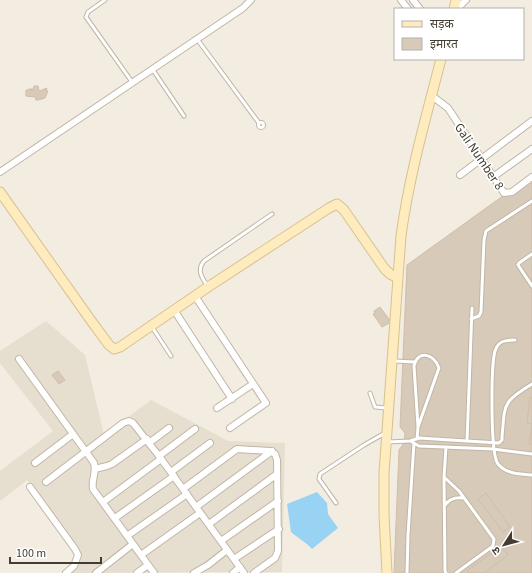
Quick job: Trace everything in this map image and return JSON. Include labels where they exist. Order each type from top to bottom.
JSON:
[{"type":"street","points":[[0,172],[243,8],[251,0]]},
{"type":"street","points":[[401,0],[407,8]]},
{"type":"street","points":[[413,0],[419,8]]},
{"type":"street","points":[[458,8],[466,0]]},
{"type":"street","points":[[387,573],[384,515],[386,437],[403,220],[441,60]]},
{"type":"street","name":"Gali Number 8","points":[[432,96],[448,108],[502,191],[507,194],[512,192],[532,177]]},
{"type":"street","points":[[460,175],[532,121]]},
{"type":"street","points":[[493,177],[532,149]]},
{"type":"street","points":[[0,192],[112,348],[117,349],[208,287],[328,208],[337,204],[341,206],[384,268],[390,274],[398,278]]},
{"type":"street","points":[[195,296],[266,403],[230,428]]},
{"type":"street","points":[[174,310],[232,398]]},
{"type":"street","points":[[18,359],[94,463],[95,469],[92,486],[154,573]]},
{"type":"street","points":[[217,408],[253,384]]},
{"type":"street","points":[[46,482],[123,423],[129,421],[135,424],[148,441],[244,573]]},
{"type":"street","points":[[95,469],[112,464],[169,428]]},
{"type":"street","points":[[103,502],[195,429]]},
{"type":"street","points":[[35,463],[72,434]]},
{"type":"street","points":[[115,518],[210,443]]},
{"type":"street","points":[[127,536],[185,492],[237,449],[272,451]]},
{"type":"street","points":[[254,573],[273,560],[278,554],[279,529],[277,460],[272,451]]},
{"type":"street","points":[[196,507],[272,451]]},
{"type":"street","points":[[209,524],[277,474]]},
{"type":"street","points":[[30,487],[78,555],[74,566],[66,573]]},
{"type":"street","points":[[221,542],[278,501]]},
{"type":"street","points":[[141,555],[200,513]]},
{"type":"street","points":[[234,559],[279,529]]},
{"type":"street","points":[[96,573],[133,544]]},
{"type":"street","points":[[194,573],[208,565],[228,550]]},
{"type":"street","points":[[137,573],[148,565]]},
{"type":"street","points":[[233,573],[240,567]]},
{"type":"lane","points":[[105,0],[88,12],[86,17],[132,82]]},
{"type":"lane","points":[[197,39],[259,123]]},
{"type":"lane","points":[[152,69],[184,116]]},
{"type":"lane","points":[[471,319],[479,316],[481,312],[484,234],[486,231],[532,201]]},
{"type":"lane","points":[[208,287],[201,274],[201,264],[272,214]]},
{"type":"lane","points":[[532,254],[518,265],[532,286]]},
{"type":"lane","points":[[467,440],[472,308]]},
{"type":"lane","points":[[151,326],[171,356]]},
{"type":"lane","points":[[515,340],[504,340],[496,347],[494,354],[493,450],[497,464],[506,470],[515,473],[532,475]]},
{"type":"lane","points":[[392,360],[415,362],[423,356],[428,355],[433,357],[439,368],[418,427]]},
{"type":"lane","points":[[415,362],[418,427],[417,439]]},
{"type":"lane","points":[[412,442],[417,439],[467,440],[499,443],[502,440],[506,404],[515,394],[532,384]]},
{"type":"lane","points":[[370,393],[373,404],[376,408],[389,408]]},
{"type":"lane","points":[[336,503],[320,480],[320,474],[371,441],[386,437],[412,442],[419,446],[493,450],[532,454]]},
{"type":"lane","points":[[407,573],[412,442]]},
{"type":"lane","points":[[446,447],[444,477],[446,573]]},
{"type":"lane","points":[[444,477],[452,482],[493,537],[494,542],[492,546],[456,573]]},
{"type":"lane","points":[[444,506],[451,499],[464,498]]},
{"type":"shaded area","points":[[46,321],[85,355],[104,435],[151,400],[228,441],[285,443],[282,572],[63,573],[80,558],[27,480],[0,501],[0,471],[53,431],[0,363],[0,351]]},
{"type":"water","points":[[317,492],[327,503],[328,514],[338,528],[312,549],[291,532],[287,504]]},
{"type":"building","points":[[34,86],[38,86],[39,91],[47,88],[46,90],[48,91],[45,98],[36,100],[35,97],[26,96],[26,90],[32,89],[32,91]]},
{"type":"building","points":[[532,175],[532,573],[394,573],[399,450],[404,443],[405,433],[400,427],[407,265]]},
{"type":"building","points":[[380,307],[391,322],[382,327],[373,314],[375,313],[374,311]]},
{"type":"building","points":[[58,371],[65,380],[59,384],[52,375]]},
{"type":"building","points":[[530,397],[532,398],[532,424],[527,423]]},
{"type":"building","points":[[532,425],[532,445],[529,444]]},
{"type":"building","points":[[486,493],[510,527],[503,532],[478,499]]},
{"type":"building","points":[[501,546],[508,555],[484,573],[469,573],[467,571]]}]
